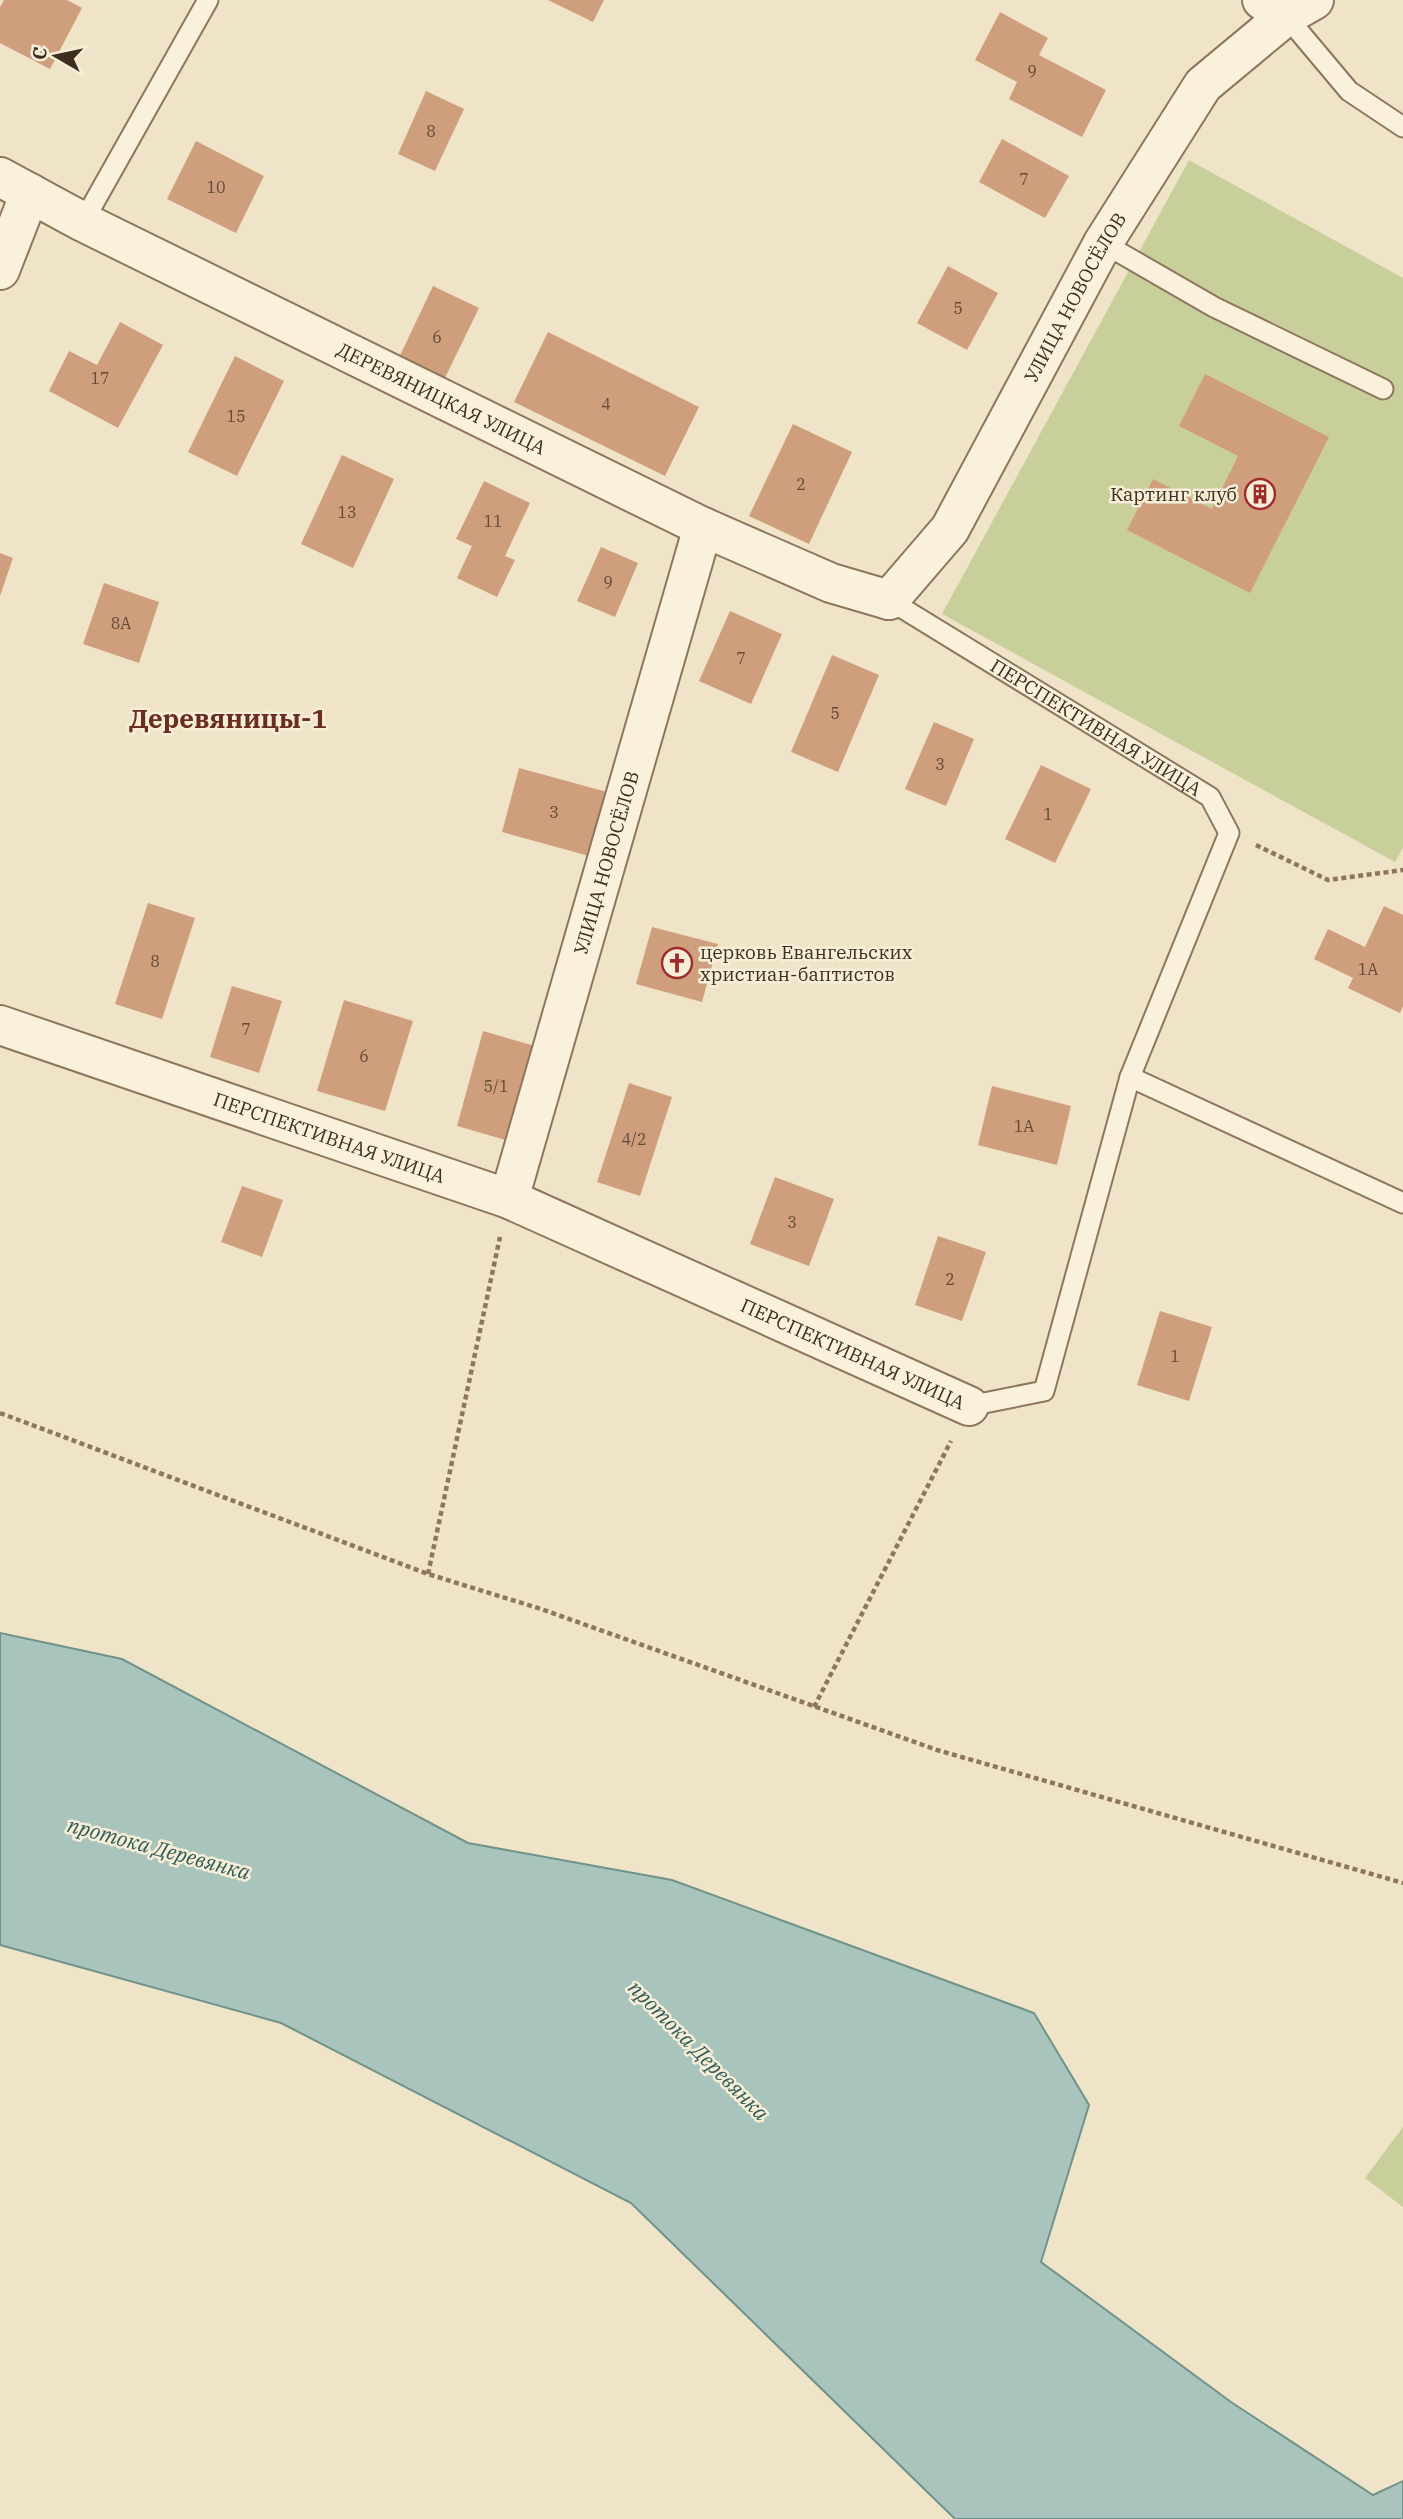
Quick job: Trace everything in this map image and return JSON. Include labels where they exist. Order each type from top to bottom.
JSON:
[{"type":"street","name":"УЛИЦА НОВОСЁЛОВ","points":[[889,600],[950,529],[1103,243],[1203,85],[1287,5]]},
{"type":"street","name":"ДЕРЕВЯНИЦКАЯ УЛИЦА","points":[[15,185],[83,222],[703,527],[831,583],[889,600]]},
{"type":"street","points":[[0,270],[15,185]]},
{"type":"street","name":"УЛИЦА НОВОСЁЛОВ","points":[[509,1199],[703,527]]},
{"type":"street","name":"ПЕРСПЕКТИВНАЯ УЛИЦА","points":[[0,1025],[509,1199],[969,1406]]},
{"type":"lane","points":[[83,222],[208,0]]},
{"type":"lane","points":[[1287,5],[1349,91],[1403,127]]},
{"type":"lane","points":[[1103,243],[1214,307],[1383,389]]},
{"type":"lane","name":"ПЕРСПЕКТИВНАЯ УЛИЦА","points":[[889,600],[1210,797],[1230,833],[1130,1077],[1044,1391],[969,1406]]},
{"type":"lane","points":[[1130,1077],[1403,1203]]},
{"type":"path","points":[[1230,833],[1328,880],[1403,870]]},
{"type":"path","points":[[428,1574],[509,1199]]},
{"type":"path","points":[[814,1708],[969,1406]]},
{"type":"path","points":[[0,1413],[428,1574],[541,1609],[937,1750],[1403,1883]]},
{"type":"green space","points":[[1189,160],[1403,278],[1403,848],[1395,862],[942,614]]},
{"type":"green space","points":[[1403,2127],[1403,2207],[1365,2178]]},
{"type":"water","name":"протока Деревянка","points":[[0,1633],[122,1659],[468,1843],[672,1880],[1034,2013],[1089,2105],[1041,2262],[1231,2402],[1373,2495],[1403,2481],[1403,2519],[955,2519],[631,2203],[281,2023],[0,1945]]},
{"type":"building","points":[[4,0],[67,0],[82,8],[50,69],[0,43],[0,7]]},
{"type":"building","points":[[548,0],[604,0],[593,22]]},
{"type":"building","points":[[1000,12],[1048,38],[1039,55],[1106,90],[1082,137],[1009,99],[1017,82],[975,60]]},
{"type":"building","points":[[426,91],[464,109],[435,171],[398,154]]},
{"type":"building","points":[[1002,139],[1069,176],[1045,218],[979,182]]},
{"type":"building","points":[[196,141],[264,176],[236,233],[167,199]]},
{"type":"building","points":[[948,266],[998,293],[967,350],[917,323]]},
{"type":"building","points":[[433,286],[479,308],[440,388],[395,366]]},
{"type":"building","points":[[120,322],[163,345],[118,428],[49,391],[69,351],[97,365]]},
{"type":"building","points":[[548,332],[699,407],[665,476],[514,402]]},
{"type":"building","points":[[235,356],[284,381],[237,476],[188,452]]},
{"type":"building","name":"Картинг клуб","points":[[1205,374],[1329,437],[1250,593],[1127,530],[1153,479],[1212,509],[1238,456],[1179,426]]},
{"type":"building","points":[[793,424],[852,452],[809,544],[749,516]]},
{"type":"building","points":[[342,455],[394,479],[353,568],[301,544]]},
{"type":"building","points":[[484,481],[530,503],[505,556],[515,560],[497,597],[457,578],[472,546],[456,539]]},
{"type":"building","points":[[601,547],[638,563],[615,617],[577,601]]},
{"type":"building","points":[[0,553],[13,558],[0,596]]},
{"type":"building","points":[[104,583],[159,602],[139,663],[83,644]]},
{"type":"building","points":[[730,611],[782,634],[751,704],[699,681]]},
{"type":"building","points":[[832,655],[879,675],[838,772],[791,752]]},
{"type":"building","points":[[934,722],[974,739],[946,806],[905,789]]},
{"type":"building","points":[[1041,765],[1091,789],[1055,863],[1005,839]]},
{"type":"building","points":[[519,768],[607,792],[589,856],[502,832]]},
{"type":"building","points":[[148,903],[195,918],[162,1019],[115,1004]]},
{"type":"building","points":[[1384,906],[1403,915],[1403,1006],[1400,1013],[1348,988],[1353,978],[1314,959],[1328,929],[1365,947]]},
{"type":"building","points":[[652,927],[718,944],[702,1002],[636,984]]},
{"type":"building","points":[[232,986],[282,1001],[259,1073],[210,1057]]},
{"type":"building","points":[[344,1000],[413,1021],[385,1111],[317,1091]]},
{"type":"building","points":[[483,1031],[535,1046],[509,1141],[457,1126]]},
{"type":"building","points":[[629,1083],[672,1097],[640,1196],[597,1182]]},
{"type":"building","points":[[992,1086],[1071,1106],[1057,1165],[978,1145]]},
{"type":"building","points":[[775,1177],[834,1199],[809,1266],[750,1244]]},
{"type":"building","points":[[242,1186],[283,1200],[262,1257],[221,1242]]},
{"type":"building","points":[[938,1236],[986,1252],[962,1321],[915,1305]]},
{"type":"building","points":[[1160,1311],[1212,1327],[1189,1401],[1137,1385]]},
{"type":"place","name":"Картинг клуб","points":[[1260,494]]},
{"type":"place","name":"церковь Евангельских христиан-баптистов","points":[[677,963]]},
{"type":"district","name":"Деревяницы-1","points":[[228,718]]}]
